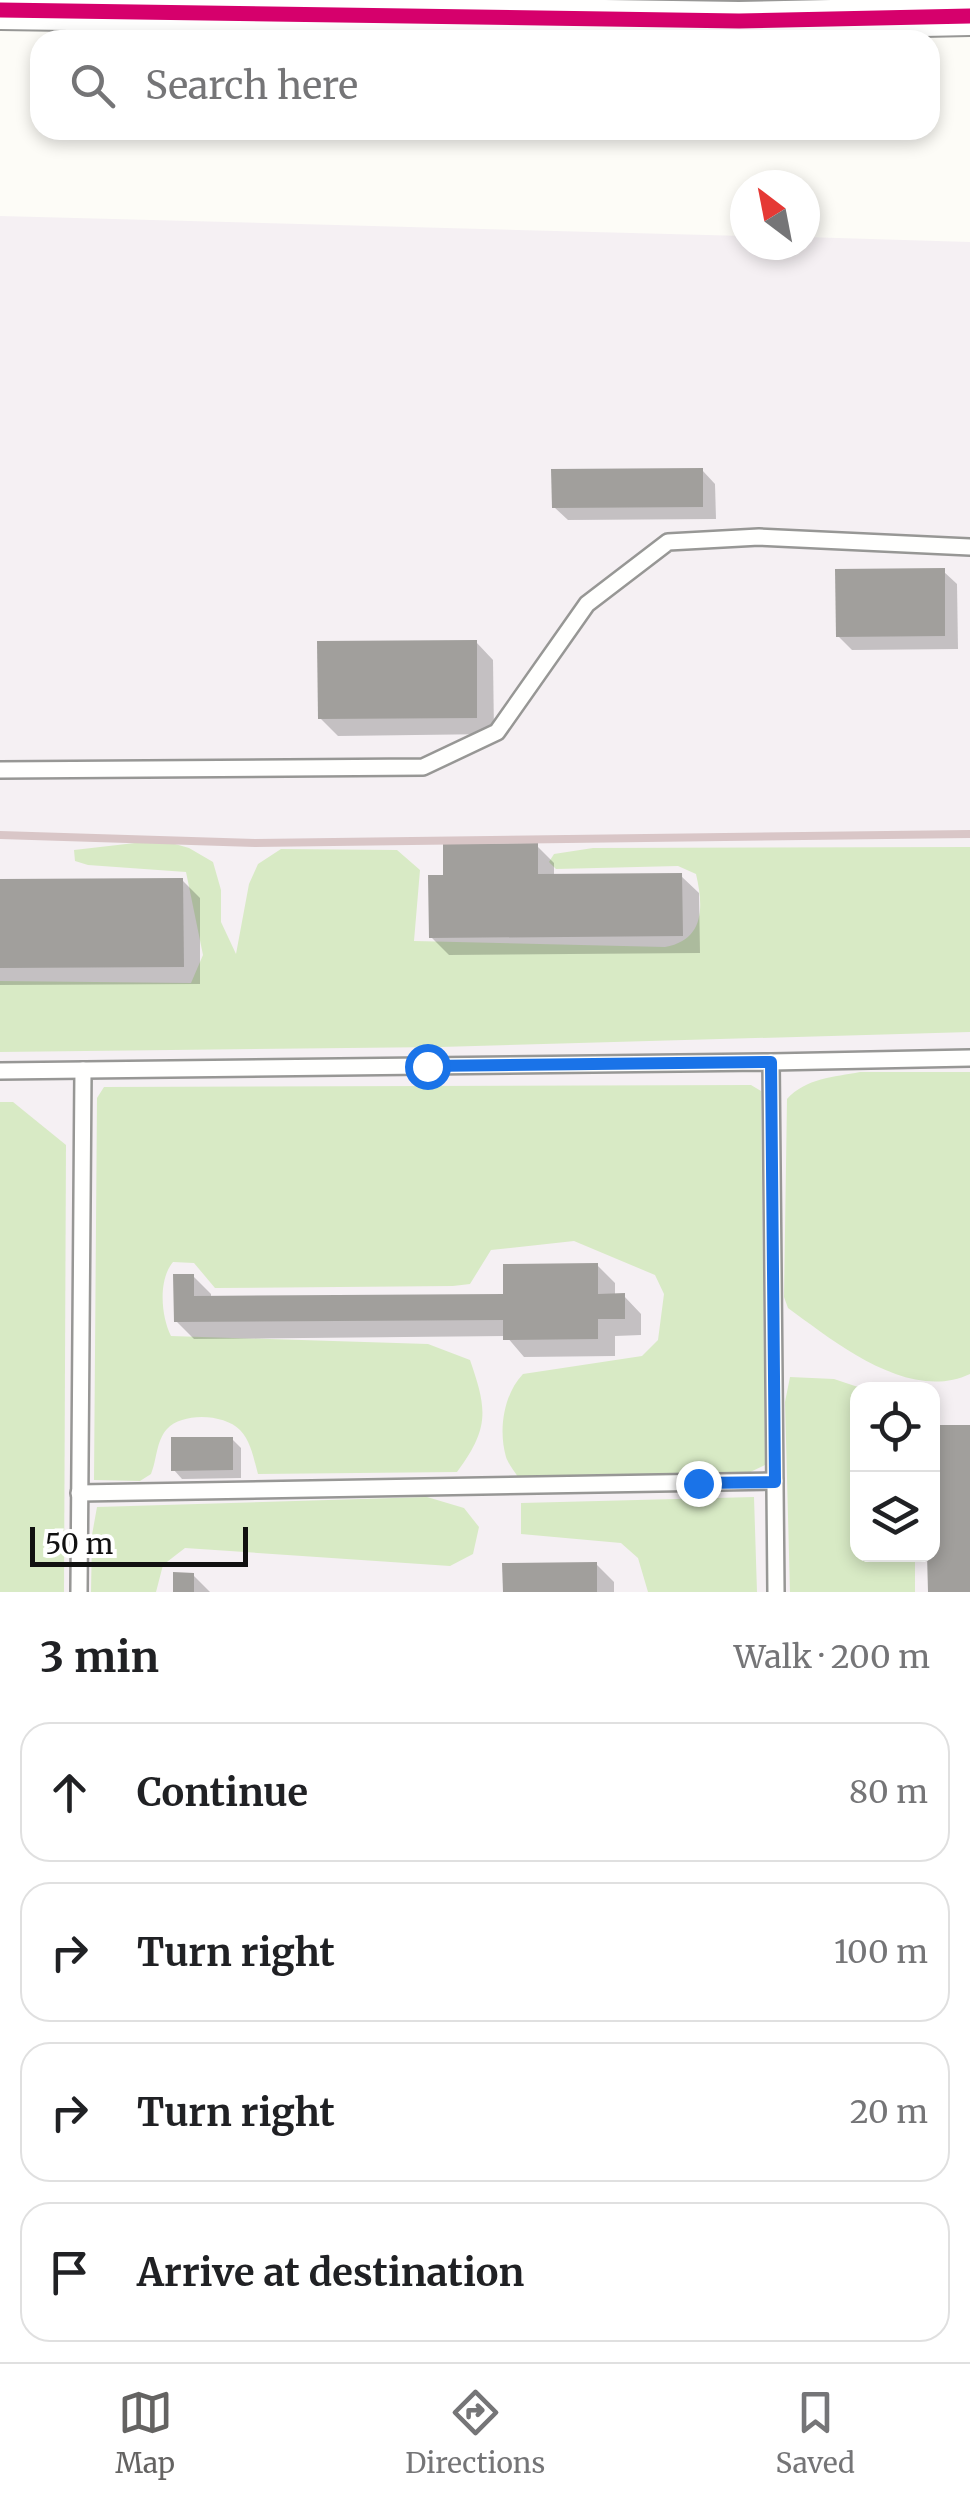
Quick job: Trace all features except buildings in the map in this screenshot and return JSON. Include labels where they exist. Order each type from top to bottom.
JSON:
[{"type":"street","points":[[0,10],[740,21],[970,16]]},
{"type":"lane","points":[[0,770],[422,767],[497,732],[586,604],[668,542],[759,536],[970,546]]},
{"type":"lane","points":[[0,1071],[970,1058]]},
{"type":"lane","points":[[771,1062],[776,1592]]},
{"type":"lane","points":[[78,1592],[83,1070]]},
{"type":"lane","points":[[79,1493],[775,1482]]},
{"type":"shaded area","points":[[0,216],[730,236],[730,260],[820,260],[820,237],[970,242],[970,1592],[0,1592]]},
{"type":"green space","points":[[161,840],[189,848],[213,862],[221,890],[221,922],[236,954],[249,884],[258,864],[281,849],[397,850],[420,870],[414,941],[665,947],[687,937],[698,921],[696,874],[678,866],[556,869],[549,862],[554,854],[593,848],[970,847],[970,1032],[440,1047],[0,1052],[0,981],[191,983],[203,955],[186,872],[75,861],[74,850]]},
{"type":"green space","points":[[860,1072],[970,1072],[970,1374],[947,1381],[922,1381],[898,1375],[850,1351],[788,1308],[784,1297],[787,1099],[812,1083]]},
{"type":"green space","points":[[751,1085],[761,1091],[765,1465],[744,1475],[518,1477],[506,1457],[503,1424],[511,1391],[523,1374],[642,1356],[658,1340],[664,1294],[655,1275],[574,1241],[491,1250],[470,1284],[453,1286],[215,1288],[194,1263],[173,1262],[165,1278],[163,1298],[171,1336],[428,1344],[470,1360],[482,1405],[480,1430],[457,1472],[258,1474],[240,1430],[214,1418],[193,1418],[167,1429],[151,1474],[140,1481],[94,1480],[97,1098],[104,1087]]},
{"type":"green space","points":[[0,1102],[13,1102],[66,1145],[64,1592],[0,1592]]},
{"type":"green space","points":[[790,1377],[834,1379],[850,1384],[850,1562],[915,1562],[915,1592],[790,1592],[785,1402]]},
{"type":"green space","points":[[427,1497],[464,1508],[479,1527],[473,1554],[450,1566],[185,1548],[163,1565],[156,1592],[91,1592],[92,1535],[97,1507]]},
{"type":"green space","points":[[754,1497],[757,1592],[648,1592],[638,1558],[621,1543],[521,1534],[521,1503]]},
{"type":"railway","points":[[0,835],[255,843],[970,834]]},
{"type":"cycle path","points":[[0,10],[739,21],[970,16]]},
{"type":"route","points":[[427,1066],[771,1062],[775,1482],[698,1483]]}]
